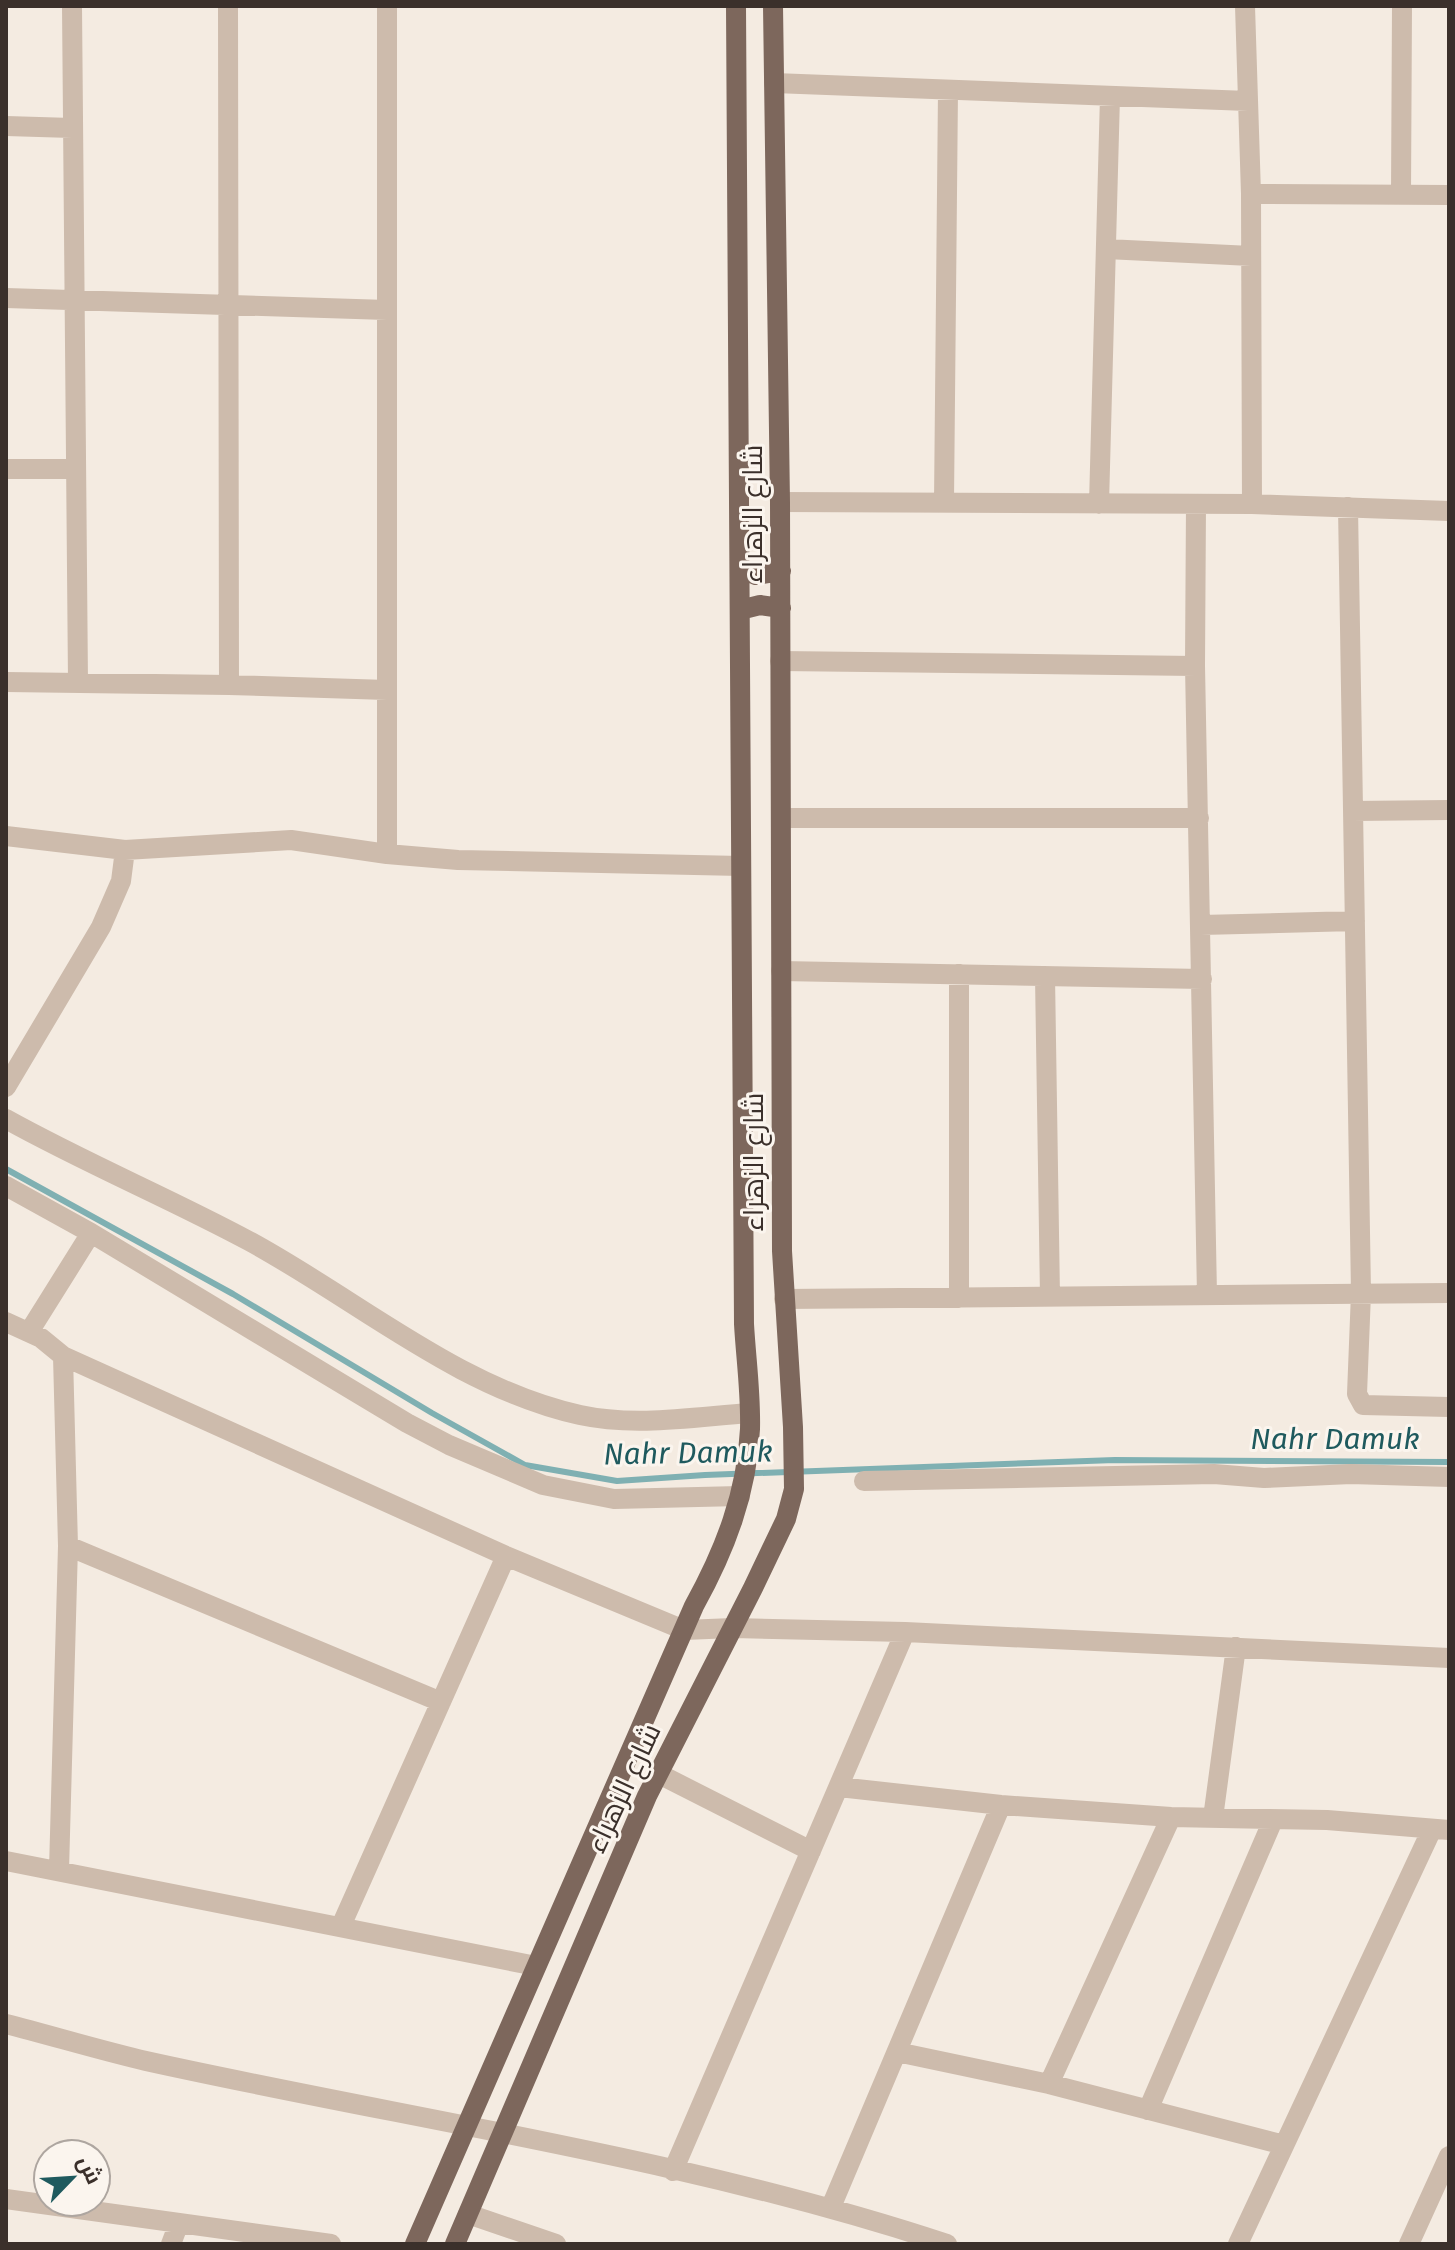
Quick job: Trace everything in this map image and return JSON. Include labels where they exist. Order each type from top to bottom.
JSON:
[{"type":"main road","name":"شارع الزهراء","points":[[415,2244],[684,1630],[727,1541],[742,1490],[750,1420],[744,1324],[736,6]]},
{"type":"main road","name":"شارع الزهراء","points":[[455,2244],[659,1774],[786,1519],[794,1489],[784,1299],[781,571],[773,6]]},
{"type":"main road","points":[[740,568],[756,575],[781,571]]},
{"type":"main road","points":[[740,610],[760,605],[781,608]]},
{"type":"street","points":[[72,6],[78,682]]},
{"type":"street","points":[[228,6],[229,685]]},
{"type":"street","points":[[387,6],[387,854]]},
{"type":"street","points":[[1245,6],[1251,194],[1252,504]]},
{"type":"street","points":[[1401,194],[1402,6]]},
{"type":"street","points":[[774,83],[1248,101]]},
{"type":"street","points":[[944,502],[948,90]]},
{"type":"street","points":[[1099,504],[1110,96]]},
{"type":"street","points":[[6,126],[72,128]]},
{"type":"street","points":[[1251,194],[1449,195]]},
{"type":"street","points":[[1106,249],[1251,256]]},
{"type":"street","points":[[6,298],[387,310]]},
{"type":"street","points":[[6,469],[75,469]]},
{"type":"street","points":[[780,502],[1252,504],[1449,511]]},
{"type":"street","points":[[1196,504],[1195,666],[1207,1295]]},
{"type":"street","points":[[1348,507],[1361,1293],[1357,1394],[1363,1405],[1449,1407]]},
{"type":"street","points":[[780,661],[1195,666]]},
{"type":"street","points":[[6,682],[387,690]]},
{"type":"street","points":[[1353,811],[1449,810]]},
{"type":"street","points":[[781,818],[1199,818]]},
{"type":"street","points":[[6,836],[125,850],[291,840],[387,854],[458,860],[741,866]]},
{"type":"street","points":[[6,1087],[101,927],[121,881],[125,850]]},
{"type":"street","points":[[1201,925],[1355,921]]},
{"type":"street","points":[[781,971],[1202,979]]},
{"type":"street","points":[[959,974],[959,1298]]},
{"type":"street","points":[[1045,976],[1050,1297]]},
{"type":"street","points":[[6,1119],[85,1162],[250,1242],[442,1358],[534,1402],[582,1415],[631,1421],[750,1420]]},
{"type":"street","points":[[6,1186],[91,1233],[407,1423],[532,1481],[614,1499],[742,1490]]},
{"type":"street","points":[[29,1332],[91,1233]]},
{"type":"street","points":[[784,1299],[1449,1293]]},
{"type":"street","points":[[6,1322],[29,1332],[63,1356],[506,1556],[684,1630],[733,1628],[905,1632],[1449,1658]]},
{"type":"street","points":[[59,1870],[68,1546],[63,1356]]},
{"type":"street","points":[[864,1481],[1214,1474],[1264,1478],[1351,1474],[1449,1477]]},
{"type":"street","points":[[68,1546],[441,1702]]},
{"type":"street","points":[[341,1926],[506,1556]]},
{"type":"street","points":[[673,2171],[905,1632]]},
{"type":"street","points":[[1213,1818],[1236,1647]]},
{"type":"street","points":[[659,1774],[811,1851]]},
{"type":"street","points":[[839,1787],[1001,1805],[1171,1817],[1327,1820],[1440,1830],[1238,2244]]},
{"type":"street","points":[[831,2207],[1001,1805]]},
{"type":"street","points":[[1049,2084],[1171,1817]]},
{"type":"street","points":[[1148,2110],[1273,1820]]},
{"type":"street","points":[[6,1861],[536,1966]]},
{"type":"street","points":[[6,2024],[144,2060],[466,2125],[831,2207],[947,2244]]},
{"type":"street","points":[[897,2052],[1049,2084],[1284,2145]]},
{"type":"street","points":[[1409,2244],[1449,2156]]},
{"type":"street","points":[[6,2199],[331,2244]]},
{"type":"street","points":[[468,2214],[556,2244]]},
{"type":"street","points":[[171,2244],[179,2223]]},
{"type":"waterway","name":"Nahr Damuk","points":[[6,1169],[233,1294],[525,1465],[617,1481],[1115,1460],[1449,1462]]}]
